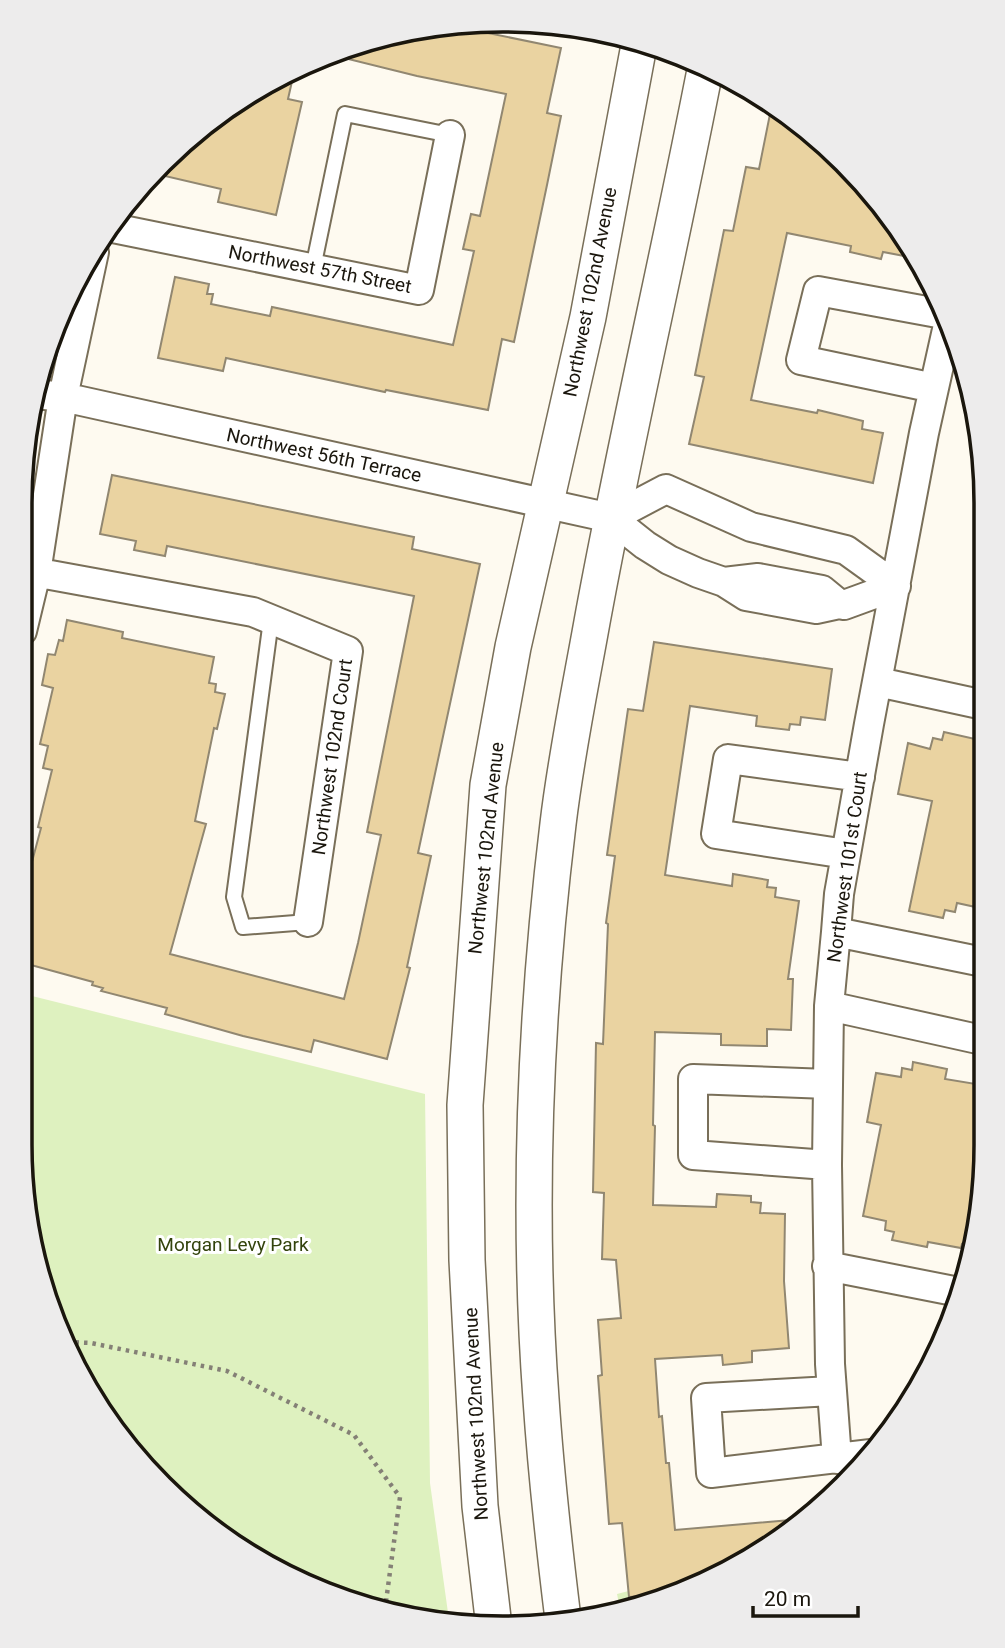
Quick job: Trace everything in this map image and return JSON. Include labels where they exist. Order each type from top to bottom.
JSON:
[{"type":"street","name":"Northwest 102nd Avenue","points":[[493,1616],[480,1506],[467,1260],[465,1105],[488,785],[513,647],[587,317],[638,52]]},
{"type":"street","points":[[562,1612],[540,1396],[535,1218],[540,1012],[558,822],[578,695],[611,518],[704,77]]},
{"type":"street","name":"Northwest 57th Street","points":[[119,229],[419,290],[450,135]]},
{"type":"street","points":[[32,546],[49,396],[82,290]]},
{"type":"street","points":[[933,312],[818,290],[801,360],[934,388]]},
{"type":"street","name":"Northwest 101st Court","points":[[837,1459],[831,1391],[827,1266],[829,1006],[836,932],[860,777],[945,340]]},
{"type":"street","name":"Northwest 56th Terrace","points":[[49,396],[611,518],[669,560],[724,582],[768,579],[822,590],[844,605],[896,586]]},
{"type":"street","points":[[611,518],[666,489],[751,527],[846,550],[896,586]]},
{"type":"street","points":[[32,573],[262,616]]},
{"type":"street","name":"Northwest 102nd Court","points":[[262,616],[348,650],[308,922]]},
{"type":"street","points":[[878,682],[974,703]]},
{"type":"street","points":[[846,854],[716,834],[728,759],[860,777]]},
{"type":"street","points":[[836,932],[974,960]]},
{"type":"street","points":[[829,1006],[974,1038]]},
{"type":"street","points":[[827,1165],[693,1155],[693,1079],[828,1084]]},
{"type":"street","points":[[827,1266],[951,1290]]},
{"type":"street","points":[[831,1391],[706,1398],[711,1473],[857,1456]]},
{"type":"lane","points":[[313,268],[345,114],[450,135]]},
{"type":"lane","points":[[262,616],[234,897],[243,927],[308,922]]},
{"type":"path","points":[[75,1342],[91,1343],[227,1371],[354,1435],[400,1497],[386,1601]]},
{"type":"green space","name":"Morgan Levy Park","points":[[32,996],[425,1094],[430,1483],[448,1613],[411,1607],[351,1592],[294,1568],[216,1519],[169,1479],[148,1456],[111,1407],[80,1354],[56,1297],[48,1267],[33,1176]]},
{"type":"green space","points":[[703,1572],[654,1592],[624,1600],[618,1601],[617,1594]]},
{"type":"building","points":[[472,33],[486,33],[561,48],[547,113],[561,116],[514,342],[502,339],[488,410],[386,390],[385,392],[226,358],[223,371],[158,358],[175,277],[209,284],[207,294],[213,294],[211,304],[270,316],[272,307],[453,345],[474,251],[463,249],[471,214],[480,216],[506,94],[345,58],[411,41]]},
{"type":"building","points":[[292,81],[288,99],[302,102],[276,215],[218,202],[221,189],[163,176],[216,129]]},
{"type":"building","points":[[770,115],[836,169],[876,216],[903,256],[883,252],[881,259],[850,252],[851,246],[787,233],[751,400],[817,413],[818,410],[863,421],[862,429],[883,433],[873,483],[689,444],[704,377],[695,375],[724,230],[733,231],[746,167],[759,169]]},
{"type":"building","points":[[112,475],[414,537],[412,549],[480,564],[418,853],[431,856],[407,967],[410,968],[387,1059],[314,1040],[311,1052],[243,1036],[165,1014],[167,1008],[101,991],[103,988],[92,985],[93,982],[32,965],[32,862],[52,770],[43,768],[48,746],[40,744],[53,688],[42,685],[48,654],[55,655],[59,640],[63,641],[67,620],[123,632],[122,638],[214,657],[209,683],[216,684],[215,692],[225,694],[217,729],[214,728],[195,821],[206,824],[170,954],[344,999],[381,835],[367,832],[414,596],[167,546],[165,556],[134,550],[136,541],[100,534]]},
{"type":"building","points":[[654,642],[832,669],[825,720],[801,717],[800,725],[790,724],[789,730],[756,726],[757,716],[690,706],[665,875],[732,886],[733,874],[768,880],[767,887],[776,888],[775,897],[799,901],[788,979],[793,979],[791,1030],[767,1029],[767,1046],[721,1045],[721,1034],[655,1032],[653,1205],[716,1207],[717,1194],[751,1196],[751,1202],[761,1203],[760,1213],[785,1214],[784,1281],[789,1348],[752,1351],[752,1362],[723,1365],[722,1355],[655,1359],[659,1417],[662,1416],[666,1463],[669,1463],[675,1530],[787,1520],[711,1568],[654,1592],[629,1597],[622,1523],[609,1524],[598,1376],[602,1375],[598,1320],[621,1318],[616,1260],[602,1259],[604,1193],[593,1192],[596,1043],[603,1044],[606,923],[615,856],[607,855],[628,709],[643,711]]},
{"type":"building","points":[[944,732],[974,739],[974,907],[957,903],[955,912],[945,910],[943,918],[909,911],[932,801],[898,794],[908,743],[930,749],[933,738],[942,740]]},
{"type":"building","points":[[913,1062],[947,1069],[945,1079],[974,1084],[972,1176],[961,1248],[928,1242],[927,1247],[892,1240],[894,1232],[885,1230],[886,1221],[863,1216],[881,1125],[867,1122],[876,1073],[901,1077],[902,1068],[912,1070]]}]
